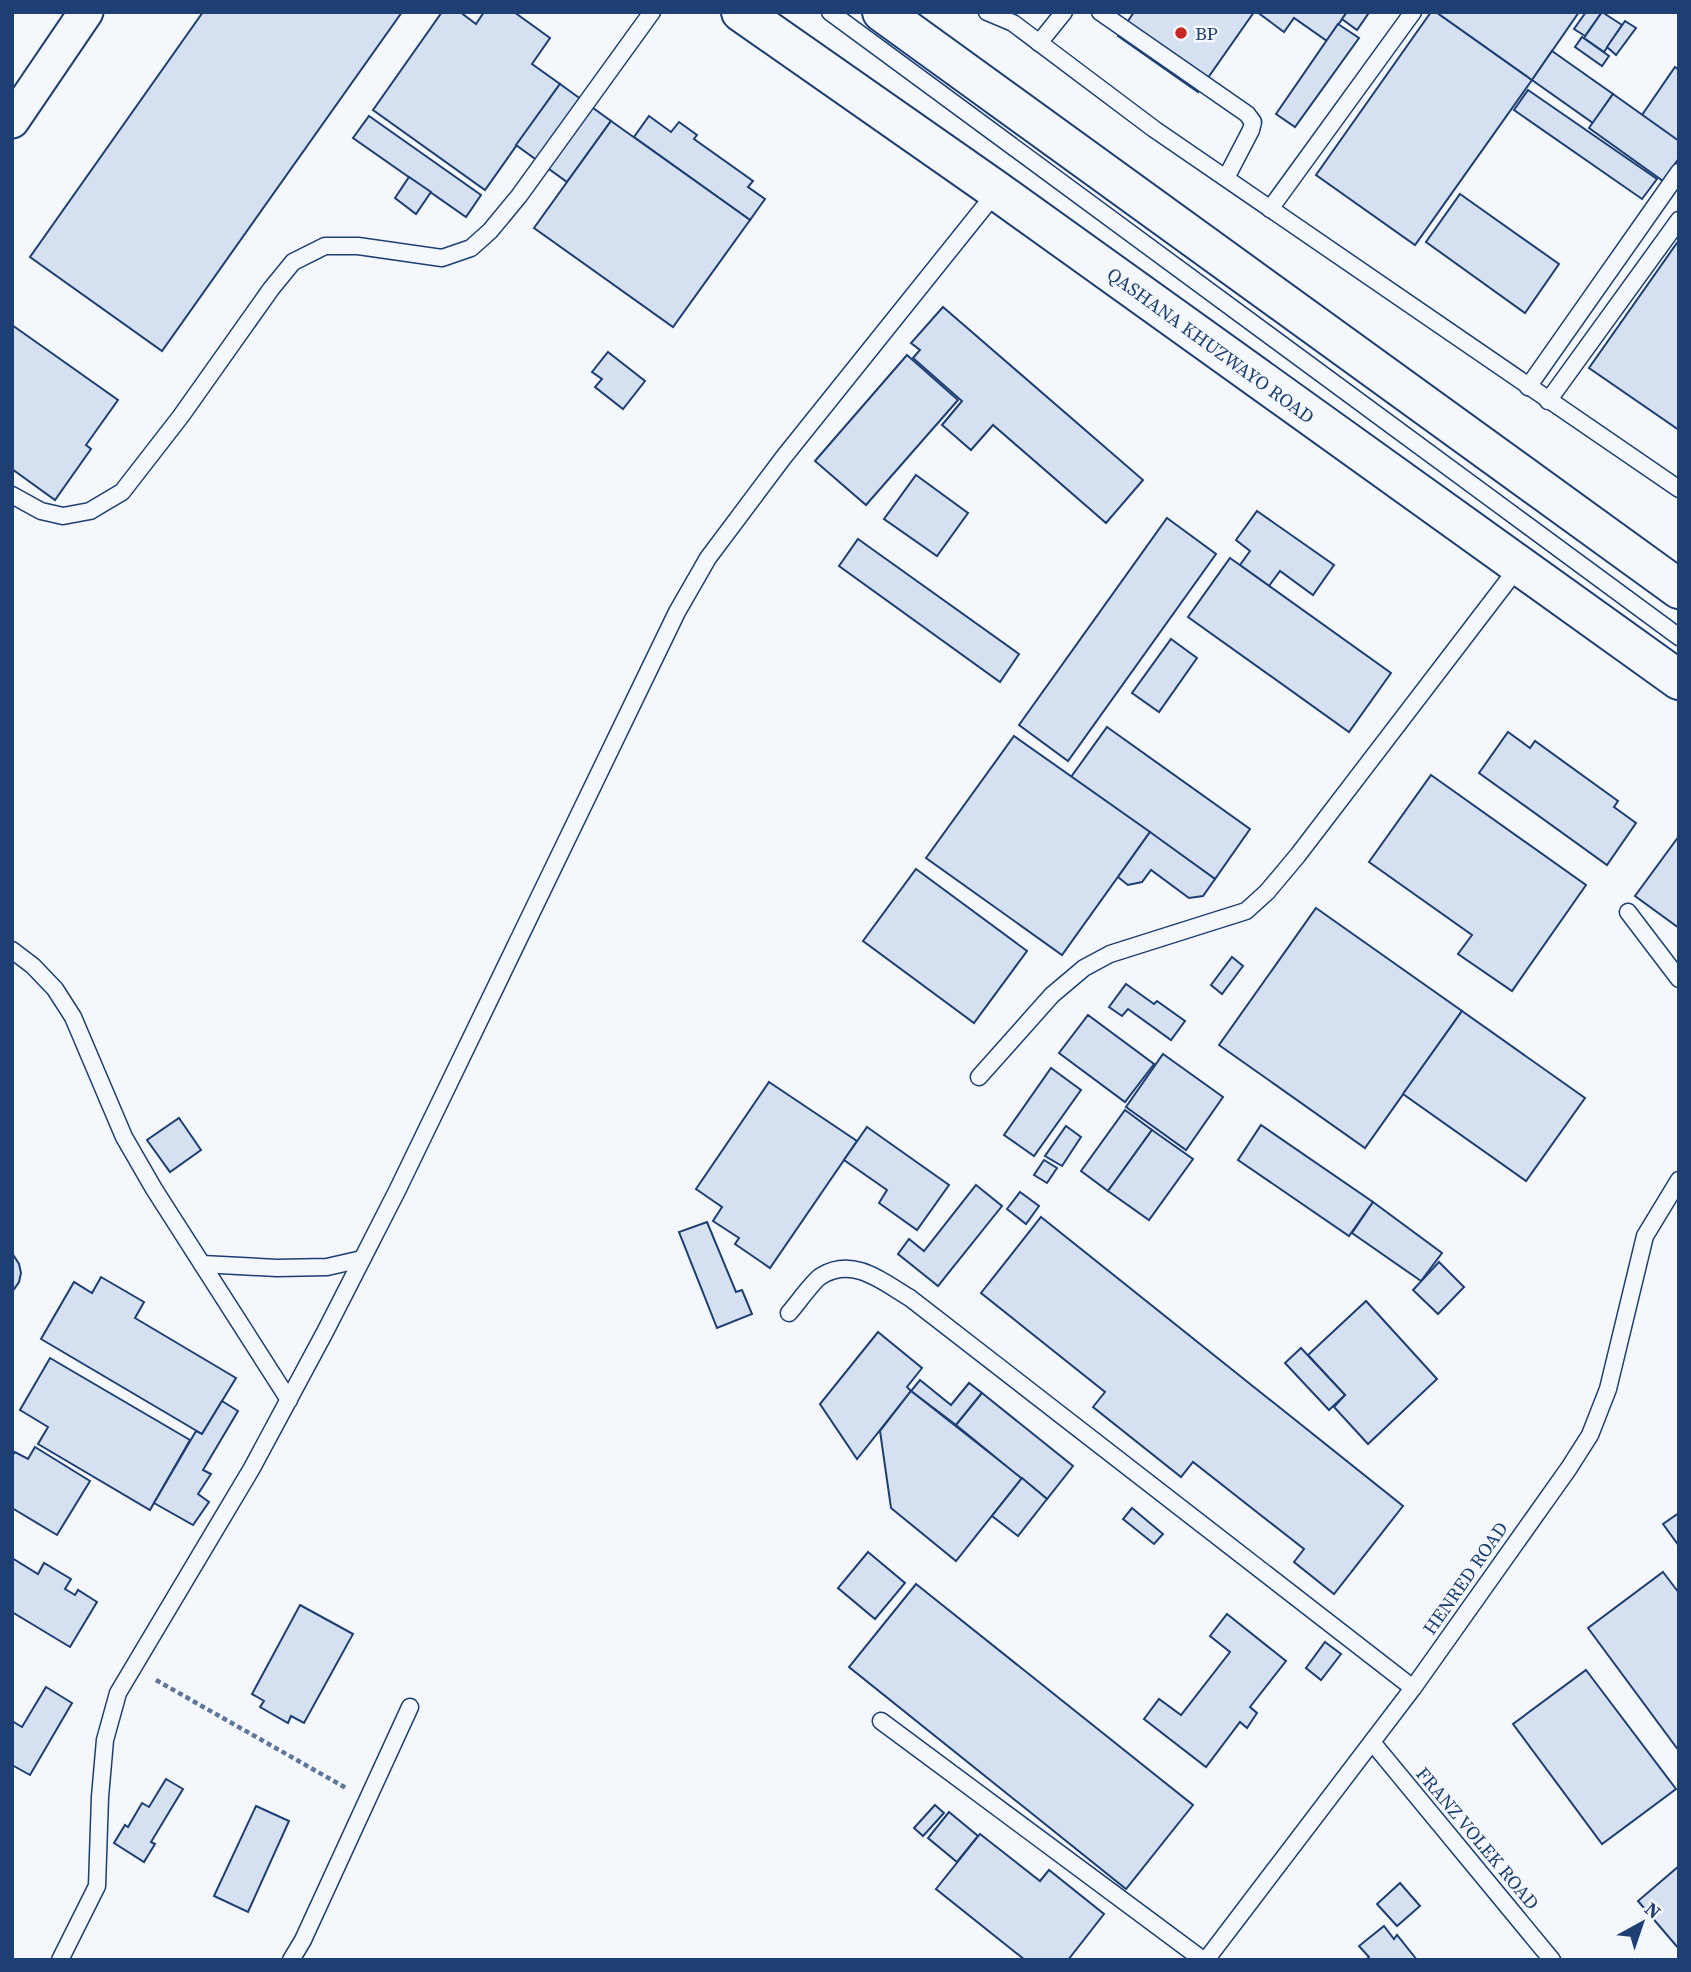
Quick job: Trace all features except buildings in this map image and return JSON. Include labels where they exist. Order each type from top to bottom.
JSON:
[{"type":"main road","name":"QASHANA KHUZWAYO ROAD","points":[[741,12],[997,191],[1679,680]]},
{"type":"main road","points":[[882,12],[1679,589]]},
{"type":"street","points":[[12,121],[86,12]]},
{"type":"lane","points":[[12,495],[41,511],[63,516],[90,511],[122,492],[293,262],[325,246],[358,246],[442,258],[471,248],[490,232],[519,196],[652,12]]},
{"type":"lane","points":[[830,12],[1679,637]]},
{"type":"lane","points":[[986,12],[1013,23],[1154,129],[1679,489]]},
{"type":"lane","points":[[1040,43],[1064,12]]},
{"type":"lane","points":[[1100,12],[1247,114],[1252,122],[1251,130],[1226,178]]},
{"type":"lane","points":[[1270,209],[1413,12]]},
{"type":"lane","points":[[1528,387],[1679,173]]},
{"type":"lane","points":[[61,1960],[97,1886],[105,1740],[118,1693],[252,1468],[362,1259],[677,612],[708,558],[783,458],[997,191]]},
{"type":"lane","points":[[1548,401],[1679,220]]},
{"type":"lane","points":[[979,1077],[1052,995],[1084,968],[1110,954],[1246,911],[1267,892],[1519,566]]},
{"type":"lane","points":[[1628,912],[1679,979]]},
{"type":"lane","points":[[12,950],[33,966],[55,989],[73,1017],[124,1137],[154,1189],[289,1400]]},
{"type":"lane","name":"HENRED ROAD","points":[[1205,1960],[1413,1688],[1590,1436],[1608,1389],[1645,1236],[1679,1180]]},
{"type":"lane","points":[[202,1264],[277,1268],[327,1266],[362,1259]]},
{"type":"lane","points":[[789,1313],[820,1276],[845,1268],[869,1273],[910,1298],[1413,1688]]},
{"type":"lane","points":[[291,1960],[303,1940],[410,1707]]},
{"type":"lane","points":[[881,1721],[1205,1960]]},
{"type":"lane","name":"FRANZ VOLEK ROAD","points":[[1372,1742],[1552,1960]]},
{"type":"path","points":[[134,1668],[367,1800]]},
{"type":"place","name":"BP","points":[[1181,33]]}]
